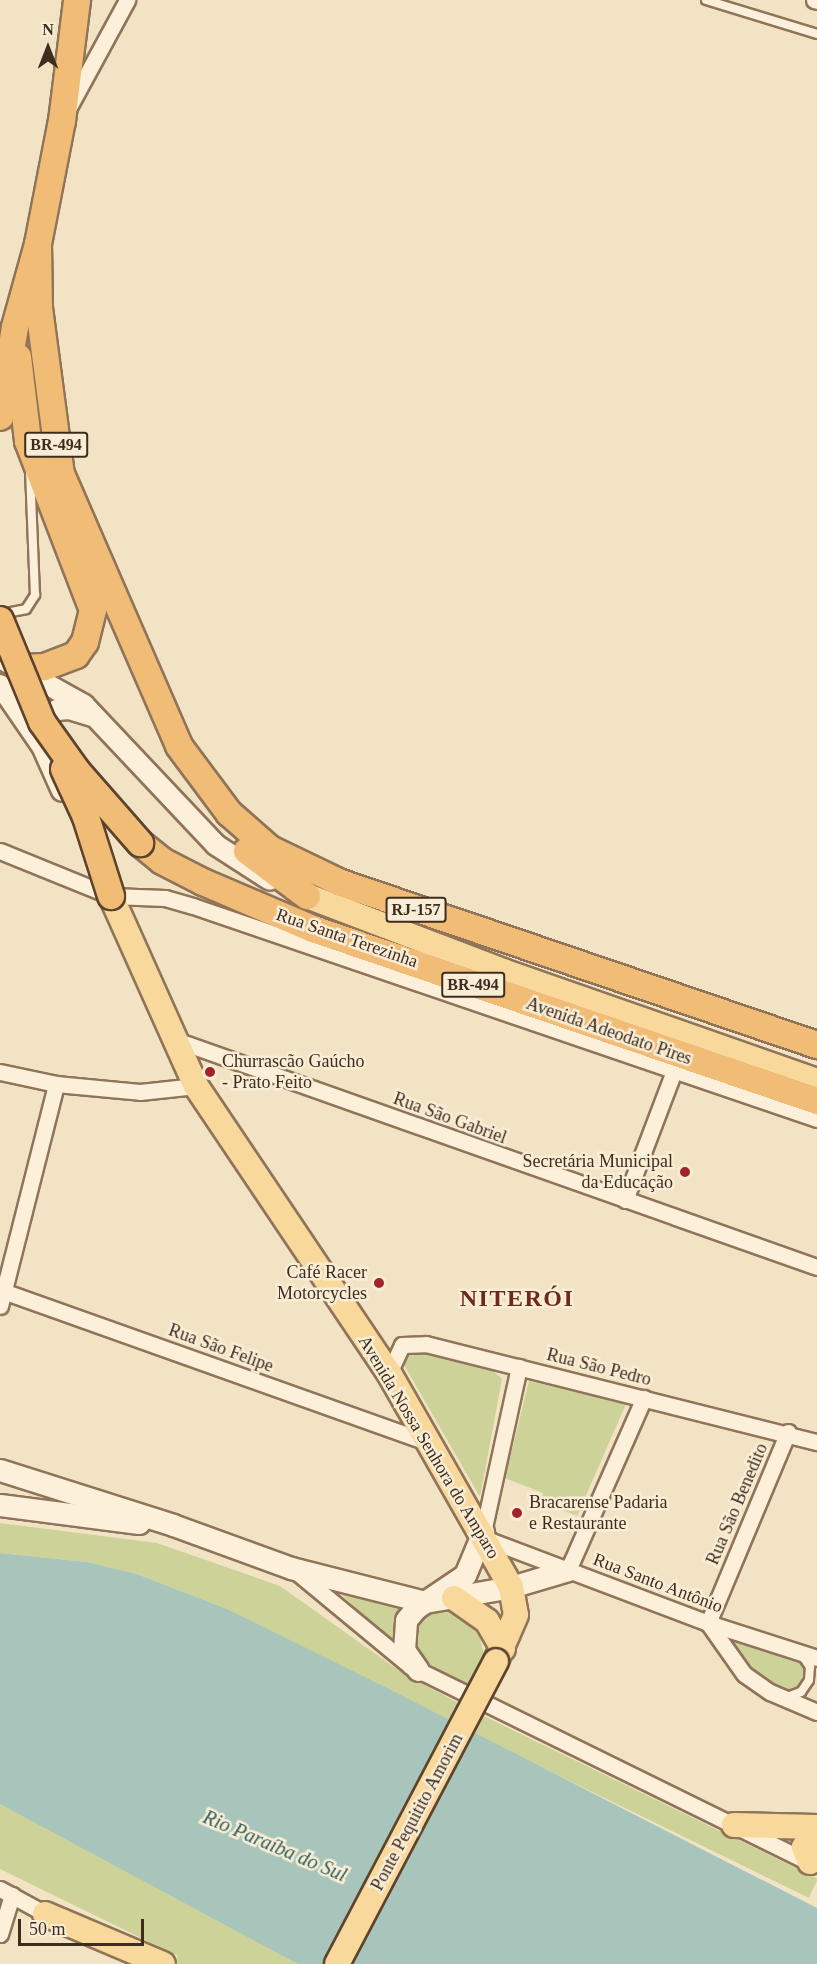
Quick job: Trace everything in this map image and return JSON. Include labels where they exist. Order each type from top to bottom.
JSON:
[{"type":"highway","name":"BR-494","points":[[0,417],[15,327],[38,244],[62,121],[77,0]]},
{"type":"highway","name":"BR-494","points":[[38,244],[39,308],[61,474],[132,630]]},
{"type":"highway","points":[[15,327],[28,441],[93,610],[85,642],[76,655],[44,667],[24,668]]},
{"type":"highway","points":[[0,620],[42,734],[86,817],[111,896]]},
{"type":"highway","name":"RJ-157","points":[[132,630],[166,717],[195,773],[248,832],[308,870],[817,1046]]},
{"type":"highway","name":"Avenida Adeodato Pires","points":[[42,734],[140,843],[162,861],[196,879],[313,929],[817,1101]]},
{"type":"highway","points":[[195,773],[229,834],[254,858],[307,896]]},
{"type":"main road","name":"Avenida Nossa Senhora do Amparo","points":[[111,896],[173,1040],[196,1086],[389,1374],[512,1587],[516,1616],[499,1655]]},
{"type":"main road","name":"BR-494","points":[[307,896],[503,971],[817,1081]]},
{"type":"main road","points":[[0,1470],[173,1525],[291,1568],[425,1602],[512,1587],[568,1570]]},
{"type":"main road","points":[[0,1505],[106,1521],[173,1525]]},
{"type":"main road","points":[[418,1670],[406,1654],[403,1632],[409,1616],[425,1602],[465,1575],[484,1536]]},
{"type":"main road","points":[[454,1598],[487,1621],[499,1655]]},
{"type":"main road","name":"Ponte Pequitito Amorim","points":[[337,1964],[499,1655]]},
{"type":"main road","points":[[734,1825],[817,1829]]},
{"type":"main road","points":[[813,1864],[804,1847],[817,1829]]},
{"type":"main road","points":[[45,1914],[163,1964]]},
{"type":"street","points":[[62,121],[127,0]]},
{"type":"street","name":"BR-494","points":[[0,658],[24,668],[64,692],[105,723],[168,797],[216,845],[251,869],[307,896]]},
{"type":"street","points":[[0,685],[42,734]]},
{"type":"street","points":[[42,734],[43,728],[57,710],[86,714],[105,723]]},
{"type":"street","name":"Rua Santa Terezinha","points":[[0,851],[111,896],[165,898],[193,906],[817,1119]]},
{"type":"street","name":"Rua São Gabriel","points":[[173,1040],[817,1267]]},
{"type":"street","points":[[625,1200],[674,1071]]},
{"type":"street","points":[[0,1072],[57,1084],[140,1092],[196,1086]]},
{"type":"street","points":[[2,1296],[57,1084]]},
{"type":"street","name":"Rua São Felipe","points":[[2,1296],[429,1443]]},
{"type":"street","name":"Rua São Pedro","points":[[389,1374],[396,1351],[410,1342],[788,1432],[817,1442]]},
{"type":"street","points":[[484,1536],[519,1367]]},
{"type":"street","points":[[568,1570],[644,1398]]},
{"type":"street","name":"Rua São Benedito","points":[[708,1623],[788,1432]]},
{"type":"street","name":"Rua Santo Antônio","points":[[484,1536],[708,1623],[817,1658]]},
{"type":"street","points":[[291,1568],[395,1657],[813,1864]]},
{"type":"street","points":[[708,1623],[744,1674],[784,1697],[817,1712]]},
{"type":"street","points":[[0,1934],[6,1892],[133,1964]]},
{"type":"lane","points":[[706,0],[817,34]]},
{"type":"lane","points":[[0,614],[26,609],[35,595],[28,441]]},
{"type":"lane","points":[[784,1697],[801,1692],[809,1680],[810,1667],[801,1654]]},
{"type":"green space","points":[[417,1350],[493,1371],[502,1379],[480,1497],[404,1365],[405,1356]]},
{"type":"green space","points":[[529,1381],[626,1404],[577,1516],[541,1501],[543,1493],[505,1478]]},
{"type":"green space","points":[[0,1523],[157,1543],[280,1586],[401,1672],[462,1705],[452,1723],[227,1609],[137,1574],[87,1562],[0,1553]]},
{"type":"green space","points":[[341,1594],[403,1609],[394,1624],[395,1645]]},
{"type":"green space","points":[[429,1609],[451,1609],[477,1627],[484,1654],[470,1687],[420,1661],[411,1638],[419,1614]]},
{"type":"green space","points":[[718,1631],[801,1658],[808,1673],[802,1687],[791,1693],[760,1682]]},
{"type":"green space","points":[[480,1714],[817,1878],[809,1898],[471,1733]]},
{"type":"green space","points":[[0,1804],[126,1868],[298,1964],[173,1964],[178,1956],[0,1869]]},
{"type":"water","name":"Rio Paraíba do Sul","points":[[0,1553],[87,1562],[137,1574],[227,1609],[393,1691],[817,1908],[817,1964],[298,1964],[0,1804]]},
{"type":"place","name":"Churrascão Gaúcho - Prato Feito","points":[[210,1072]]},
{"type":"place","name":"Secretária Municipal da Educação","points":[[685,1172]]},
{"type":"place","name":"Café Racer Motorcycles","points":[[379,1283]]},
{"type":"place","name":"Bracarense Padaria e Restaurante","points":[[517,1513]]},
{"type":"district","name":"NITERÓI","points":[[517,1299]]}]
